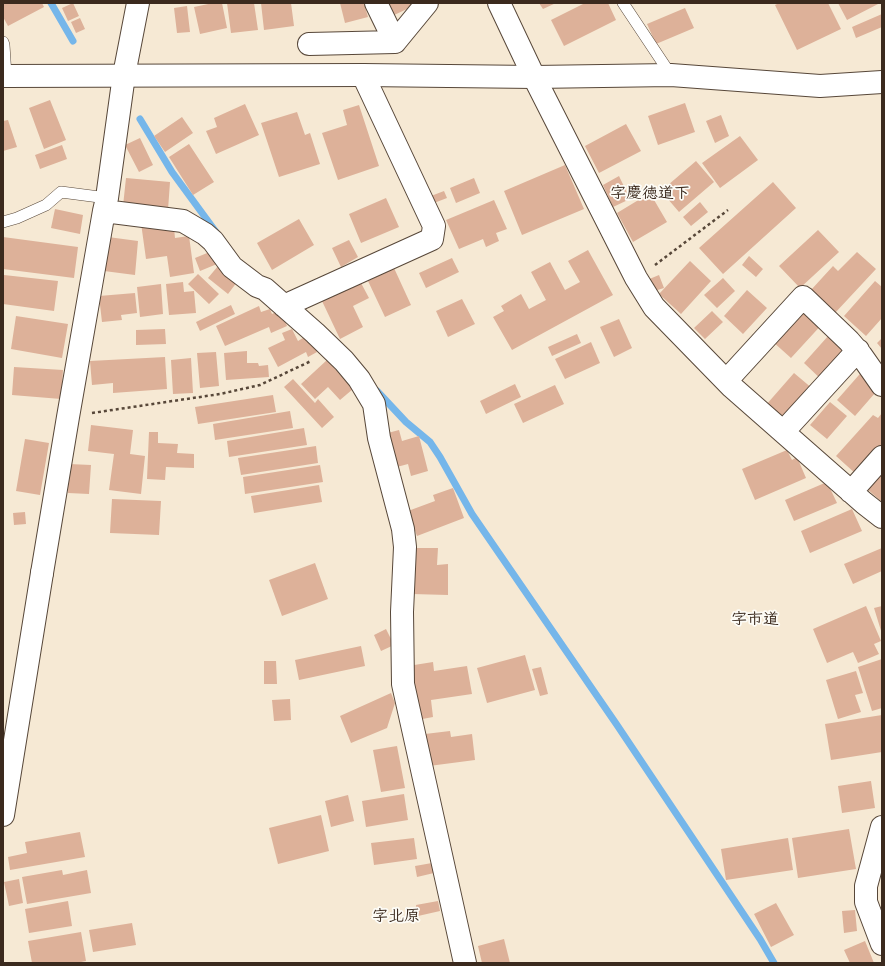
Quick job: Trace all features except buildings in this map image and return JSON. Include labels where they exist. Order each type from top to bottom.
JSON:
[{"type":"street","points":[[3,815],[5,784],[105,205],[124,75],[138,3]]},
{"type":"street","points":[[376,3],[395,42]]},
{"type":"street","points":[[310,44],[395,42],[427,3]]},
{"type":"street","points":[[499,3],[534,77],[636,278],[654,307],[726,381],[851,492],[882,517]]},
{"type":"street","points":[[284,306],[432,239],[434,226],[363,75]]},
{"type":"street","points":[[4,76],[363,75],[534,77],[671,75],[820,86],[882,82]]},
{"type":"street","points":[[105,205],[183,221],[205,234],[213,241],[232,267],[257,286],[265,289],[344,361],[359,379],[374,404],[379,438],[403,529],[405,547],[402,612],[403,684],[464,963]]},
{"type":"street","points":[[726,381],[803,297],[858,350],[882,385]]},
{"type":"street","points":[[783,432],[858,350]]},
{"type":"street","points":[[851,492],[882,457]]},
{"type":"street","points":[[882,827],[866,886],[866,902],[882,944]]},
{"type":"lane","points":[[623,3],[671,75]]},
{"type":"lane","points":[[3,42],[4,76]]},
{"type":"lane","points":[[3,222],[17,218],[46,205],[61,192],[105,205]]},
{"type":"path","points":[[636,278],[728,210]]},
{"type":"path","points":[[68,417],[220,394],[260,385],[311,361],[330,348]]},
{"type":"waterway","points":[[51,3],[73,41]]},
{"type":"waterway","points":[[140,119],[172,172],[216,232]]},
{"type":"waterway","points":[[377,391],[406,422],[430,442],[472,514],[617,725],[760,939],[774,963]]},
{"type":"district","name":"字慶徳道下","points":[[650,195]]},
{"type":"district","name":"字市道","points":[[755,621]]},
{"type":"district","name":"字北原","points":[[396,918]]}]
